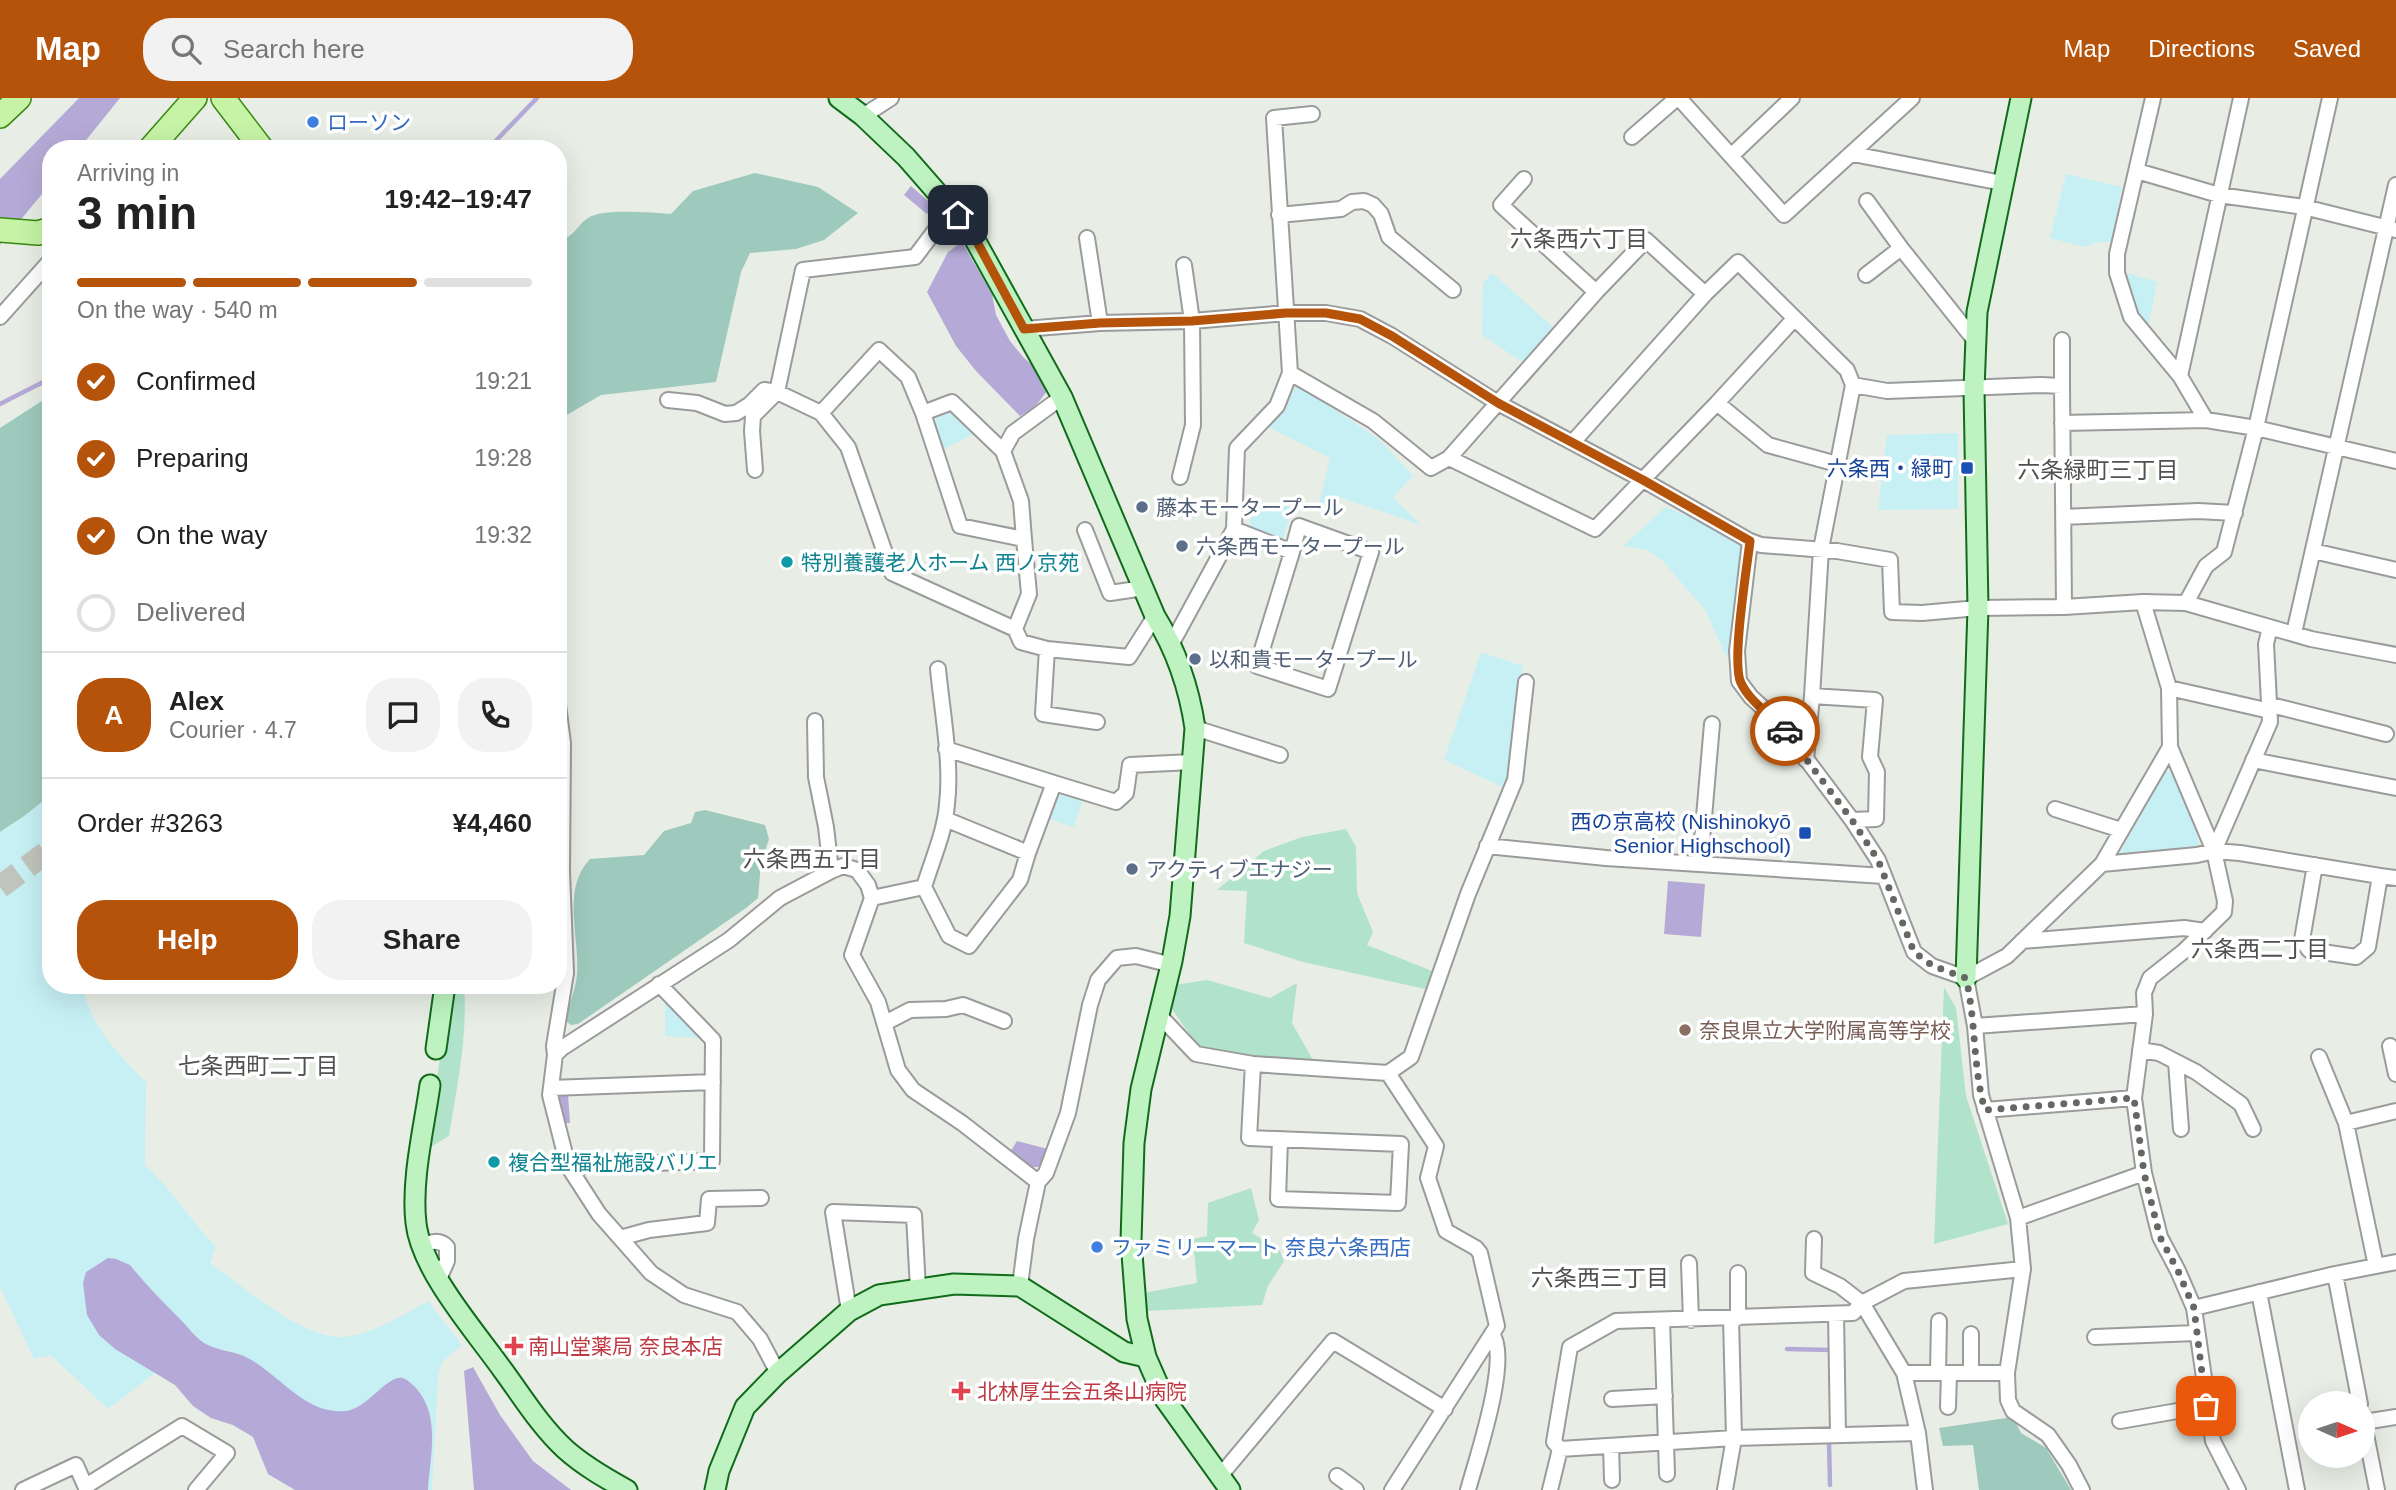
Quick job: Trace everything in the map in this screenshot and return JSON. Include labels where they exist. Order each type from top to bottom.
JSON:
[{"type":"main road","points":[[0,116],[19,98]]},
{"type":"main road","points":[[158,140],[195,98]]},
{"type":"main road","points":[[223,98],[255,140]]},
{"type":"main road","points":[[0,230],[42,231]]},
{"type":"street","points":[[839,98],[863,116],[906,157],[970,229],[1062,397],[1155,616],[1172,643],[1191,701],[1195,727],[1180,916],[1141,1089],[1134,1143],[1131,1241],[1137,1319],[1146,1357],[1164,1398],[1225,1483],[1333,1341],[1444,1409]]},
{"type":"street","points":[[863,116],[891,98]]},
{"type":"street","points":[[1632,137],[1678,98],[1784,215],[1912,98]]},
{"type":"street","points":[[2021,98],[1977,312],[1974,389],[1978,608],[1966,978],[1975,1026],[1981,1095],[2018,1218],[2023,1269],[2007,1373],[2008,1400],[2013,1411],[2048,1436],[2069,1465],[2081,1490]]},
{"type":"street","points":[[2153,98],[2117,254],[2117,274],[2131,317],[2180,376],[2206,420]]},
{"type":"street","points":[[2180,376],[2241,98]]},
{"type":"street","points":[[2186,603],[2206,566],[2224,552],[2256,428],[2330,98]]},
{"type":"street","points":[[1731,156],[1789,99]]},
{"type":"street","points":[[1172,643],[1234,530],[1237,448],[1278,407],[1290,373],[1274,118],[1312,114]]},
{"type":"street","points":[[1853,154],[2003,183]]},
{"type":"street","points":[[2137,171],[2219,195],[2304,207],[2391,229]]},
{"type":"street","points":[[1524,179],[1501,205],[1596,292]]},
{"type":"street","points":[[2294,633],[2391,229],[2396,185]]},
{"type":"street","points":[[1279,215],[1341,209],[1352,202],[1364,201],[1373,205],[1381,214],[1389,237],[1453,290]]},
{"type":"street","points":[[1867,201],[1976,342]]},
{"type":"street","points":[[755,470],[753,416],[777,392],[803,270],[915,257],[952,208]]},
{"type":"street","points":[[1087,238],[1100,323]]},
{"type":"street","points":[[1290,373],[1373,421],[1431,468],[1449,458],[1596,292],[1646,240],[1705,294]]},
{"type":"street","points":[[1866,275],[1901,248]]},
{"type":"street","points":[[1573,442],[1705,294],[1738,262],[1847,370],[1853,385],[1821,549],[1806,760]]},
{"type":"street","points":[[1181,477],[1194,425],[1192,321],[1184,265]]},
{"type":"street","points":[[0,317],[42,270]]},
{"type":"street","points":[[1024,329],[1100,323],[1192,321],[1286,313],[1326,313],[1360,319],[1392,336],[1498,403],[1643,480],[1750,541],[1761,545],[1821,549],[1890,560],[1892,612],[1922,613],[1978,608],[2064,607],[2143,602],[2186,603],[2311,639],[2396,655]]},
{"type":"street","points":[[1449,458],[1595,529],[1794,319]]},
{"type":"street","points":[[2062,340],[2064,607]]},
{"type":"street","points":[[821,413],[879,350],[908,377],[923,412],[960,526],[1024,539]]},
{"type":"street","points":[[1853,385],[1887,391],[2062,386]]},
{"type":"street","points":[[668,400],[697,403],[725,414],[736,413],[764,390],[777,392],[821,413],[848,447],[892,573],[1015,629],[1021,642],[1047,649],[1129,657],[1155,616]]},
{"type":"street","points":[[1003,451],[1013,433],[1062,397]]},
{"type":"street","points":[[923,412],[953,402],[1003,451],[1021,501],[1029,594],[1015,629]]},
{"type":"street","points":[[1717,402],[1769,445],[1837,464]]},
{"type":"street","points":[[2062,424],[2206,420],[2256,428],[2396,461]]},
{"type":"street","points":[[2063,517],[2198,511],[2235,513]]},
{"type":"street","points":[[1299,526],[1371,552],[1328,689],[1257,666],[1292,552],[1299,526]]},
{"type":"street","points":[[1085,530],[1110,593],[1144,588]]},
{"type":"street","points":[[1234,530],[1292,552]]},
{"type":"street","points":[[1750,541],[1737,651],[1739,681],[1751,698],[1775,719],[1852,820],[1878,860],[1914,952],[1933,966],[1966,978],[2007,956],[2102,864],[2170,747]]},
{"type":"street","points":[[2313,551],[2396,570]]},
{"type":"street","points":[[2143,602],[2169,688],[2170,747],[2214,851],[2225,901],[2224,912],[2150,978],[2144,993],[2145,1014],[2134,1098],[2144,1173],[2160,1237],[2194,1308],[2213,1441],[2238,1490]]},
{"type":"street","points":[[2214,851],[2270,722],[2266,644],[2270,627]]},
{"type":"street","points":[[1047,649],[1043,714],[1097,722]]},
{"type":"street","points":[[938,669],[948,801],[945,819],[923,887],[949,936],[970,946],[1020,880],[1054,783]]},
{"type":"street","points":[[1159,1015],[1196,1054],[1253,1064],[1388,1073],[1411,1057],[1487,846],[1515,780],[1527,682]]},
{"type":"street","points":[[2169,688],[2386,734]]},
{"type":"street","points":[[1812,696],[1875,700],[1870,757],[1877,772],[1877,819],[1852,820]]},
{"type":"street","points":[[815,720],[816,777],[831,871]]},
{"type":"street","points":[[1700,864],[1712,724]]},
{"type":"street","points":[[1195,727],[1280,755]]},
{"type":"street","points":[[946,749],[1116,802],[1126,793],[1130,765],[1192,762]]},
{"type":"street","points":[[2253,761],[2396,788]]},
{"type":"street","points":[[2055,809],[2121,830]]},
{"type":"street","points":[[945,819],[1028,853]]},
{"type":"street","points":[[1487,846],[1606,858],[1884,876]]},
{"type":"street","points":[[2102,864],[2214,851],[2396,878]]},
{"type":"street","points":[[2315,865],[2302,940],[2309,950],[2356,957],[2368,947],[2380,876]]},
{"type":"street","points":[[555,1055],[729,940],[780,898],[843,866],[857,870],[868,885],[872,898],[852,955],[878,1002],[898,1070],[913,1090],[1038,1182]]},
{"type":"street","points":[[872,898],[923,887]]},
{"type":"street","points":[[2022,941],[2184,928],[2205,931]]},
{"type":"street","points":[[1020,1286],[1026,1239],[1038,1182],[1046,1173],[1068,1113],[1090,1005],[1098,980],[1117,958],[1136,956],[1164,963],[1172,961]]},
{"type":"street","points":[[569,1166],[712,1161],[713,1040],[659,984]]},
{"type":"street","points":[[436,1049],[444,994]]},
{"type":"street","points":[[563,994],[550,1095],[569,1166],[599,1214],[651,1273],[684,1296],[737,1312],[760,1339],[778,1373]]},
{"type":"street","points":[[885,1023],[910,1010],[946,1009],[963,1005],[1004,1021]]},
{"type":"street","points":[[1975,1026],[2145,1014]]},
{"type":"street","points":[[2390,1046],[2396,1074]]},
{"type":"street","points":[[2140,1050],[2159,1053],[2196,1072],[2241,1104],[2253,1129]]},
{"type":"street","points":[[2319,1057],[2346,1123],[2376,1266]]},
{"type":"street","points":[[2176,1062],[2181,1129]]},
{"type":"street","points":[[1253,1064],[1250,1138],[1280,1139],[1401,1144],[1398,1203],[1278,1199],[1280,1139]]},
{"type":"street","points":[[1388,1073],[1436,1146],[1428,1178],[1446,1231],[1480,1253],[1497,1326],[1392,1490]]},
{"type":"street","points":[[551,1088],[713,1082]]},
{"type":"street","points":[[430,1085],[416,1187],[416,1224],[422,1245],[439,1279],[537,1417],[564,1448],[593,1472],[627,1490]]},
{"type":"street","points":[[1985,1110],[2134,1098]]},
{"type":"street","points":[[2346,1123],[2396,1111]]},
{"type":"street","points":[[2018,1218],[2144,1173]]},
{"type":"street","points":[[621,1238],[649,1230],[707,1223],[709,1199],[761,1198]]},
{"type":"street","points":[[849,1311],[833,1212],[914,1215],[918,1289]]},
{"type":"street","points":[[1814,1239],[1813,1273],[1840,1286],[1862,1303],[1904,1373],[1918,1433],[1925,1490]]},
{"type":"street","points":[[2194,1308],[2335,1273],[2396,1262]]},
{"type":"street","points":[[1689,1263],[1691,1320]]},
{"type":"street","points":[[1560,1449],[1554,1442],[1570,1347],[1616,1321],[1853,1313],[1862,1303],[1904,1281],[2023,1269]]},
{"type":"street","points":[[1725,1490],[1734,1438],[1738,1273]]},
{"type":"street","points":[[2335,1273],[2358,1391]]},
{"type":"street","points":[[715,1490],[719,1471],[745,1407],[778,1373],[849,1311],[879,1295],[954,1284],[1020,1286],[1124,1352],[1146,1357]]},
{"type":"street","points":[[2259,1292],[2297,1490]]},
{"type":"street","points":[[1836,1315],[1838,1435]]},
{"type":"street","points":[[1662,1320],[1667,1474]]},
{"type":"street","points":[[1939,1321],[1948,1407]]},
{"type":"street","points":[[2095,1337],[2196,1333]]},
{"type":"street","points":[[1468,1490],[1498,1369],[1497,1340],[1492,1334]]},
{"type":"street","points":[[1971,1334],[1971,1373]]},
{"type":"street","points":[[1904,1373],[2007,1373]]},
{"type":"street","points":[[1612,1399],[1665,1396]]},
{"type":"street","points":[[2120,1421],[2206,1406]]},
{"type":"street","points":[[2375,1418],[2396,1417]]},
{"type":"street","points":[[23,1490],[76,1465],[86,1488],[182,1426],[227,1453],[196,1490]]},
{"type":"street","points":[[1560,1449],[1734,1438],[1918,1433]]},
{"type":"street","points":[[1611,1446],[1612,1480]]},
{"type":"street","points":[[1550,1490],[1560,1449]]},
{"type":"street","points":[[2373,1468],[2377,1490]]},
{"type":"street","points":[[1337,1476],[1356,1490]]},
{"type":"green space","points":[[1346,829],[1356,847],[1357,893],[1373,932],[1367,945],[1437,973],[1430,990],[1303,962],[1244,943],[1247,891],[1217,890],[1264,851],[1302,837]]},
{"type":"green space","points":[[1207,980],[1270,998],[1297,983],[1292,1023],[1314,1062],[1200,1049],[1169,1005],[1174,985]]},
{"type":"green space","points":[[1944,987],[1956,1008],[1966,1096],[2008,1224],[1934,1244]]},
{"type":"green space","points":[[450,994],[464,994],[463,1042],[449,1136],[426,1150]]},
{"type":"green space","points":[[1251,1188],[1259,1220],[1252,1233],[1280,1251],[1284,1261],[1268,1286],[1262,1305],[1147,1311],[1143,1293],[1197,1283],[1193,1239],[1207,1236],[1208,1203]]},
{"type":"shaded area","points":[[79,98],[120,98],[86,140],[42,140],[42,194],[0,245],[0,179]]},
{"type":"shaded area","points":[[755,173],[818,187],[858,213],[824,240],[796,249],[750,253],[741,272],[716,382],[601,395],[567,415],[567,237],[584,221],[595,215],[628,212],[671,214],[693,191]]},
{"type":"shaded area","points":[[2066,174],[2122,187],[2112,242],[2098,242],[2085,247],[2050,238]]},
{"type":"shaded area","points":[[911,186],[934,206],[927,214],[904,195]]},
{"type":"shaded area","points":[[962,242],[992,294],[996,315],[1010,341],[1037,369],[1047,391],[1035,407],[1020,416],[976,371],[956,346],[927,292],[948,252]]},
{"type":"shaded area","points":[[1492,273],[1553,327],[1524,363],[1482,335],[1483,283]]},
{"type":"shaded area","points":[[2127,273],[2157,282],[2148,328],[2136,310]]},
{"type":"shaded area","points":[[1297,385],[1376,437],[1413,475],[1393,498],[1421,525],[1333,495],[1317,511],[1330,458],[1268,427]]},
{"type":"shaded area","points":[[42,401],[42,802],[0,832],[0,428]]},
{"type":"shaded area","points":[[951,411],[978,432],[942,450],[934,425],[938,414]]},
{"type":"shaded area","points":[[1958,433],[1958,509],[1878,510],[1887,435]]},
{"type":"shaded area","points":[[1251,500],[1292,507],[1283,540],[1250,530]]},
{"type":"shaded area","points":[[1666,507],[1743,540],[1727,658],[1705,610],[1663,561],[1647,550],[1623,546]]},
{"type":"shaded area","points":[[1481,652],[1523,666],[1509,773],[1503,787],[1444,760]]},
{"type":"shaded area","points":[[2166,769],[2182,783],[2199,842],[2197,848],[2120,853]]},
{"type":"shaded area","points":[[1058,785],[1085,793],[1074,827],[1044,817]]},
{"type":"shaded area","points":[[42,802],[42,994],[84,994],[106,1038],[146,1082],[145,1165],[216,1247],[210,1263],[274,1310],[311,1330],[329,1336],[344,1337],[366,1332],[428,1301],[462,1345],[442,1362],[438,1376],[432,1490],[295,1490],[268,1474],[253,1437],[233,1425],[211,1418],[193,1406],[175,1385],[155,1373],[108,1409],[51,1355],[34,1359],[0,1287],[0,832]]},
{"type":"shaded area","points":[[705,810],[765,825],[769,839],[761,863],[758,898],[578,1024],[571,1025],[567,1022],[567,1016],[577,974],[574,899],[581,871],[590,859],[644,855],[664,831],[691,823],[695,812]]},
{"type":"shaded area","points":[[1668,881],[1705,884],[1701,937],[1664,934]]},
{"type":"shaded area","points":[[665,1002],[700,1038],[665,1036]]},
{"type":"shaded area","points":[[562,1094],[568,1094],[570,1123],[561,1123],[555,1100]]},
{"type":"shaded area","points":[[1017,1141],[1048,1149],[1041,1167],[1032,1167],[1010,1152]]},
{"type":"shaded area","points":[[108,1258],[130,1265],[204,1343],[244,1356],[304,1400],[317,1406],[330,1410],[353,1409],[390,1381],[403,1378],[409,1381],[424,1399],[429,1411],[432,1450],[428,1490],[295,1490],[268,1474],[253,1437],[233,1425],[211,1418],[193,1406],[175,1385],[115,1349],[99,1335],[87,1315],[83,1283],[86,1272]]},
{"type":"shaded area","points":[[473,1367],[500,1415],[533,1461],[571,1490],[474,1490],[464,1371]]},
{"type":"shaded area","points":[[2013,1417],[2021,1433],[2046,1448],[2071,1490],[1979,1490],[1973,1445],[1943,1446],[1939,1428]]},
{"type":"waterway","points":[[497,140],[537,98]]},
{"type":"waterway","points":[[0,404],[42,383]]},
{"type":"waterway","points":[[1787,1349],[1831,1350]]},
{"type":"waterway","points":[[1829,1442],[1830,1485]]},
{"type":"tunnel","points":[[0,887],[42,856]]},
{"type":"way so far","points":[[1785,731],[1852,820],[1878,860],[1914,952],[1933,966],[1966,978],[1972,1002],[1981,1095],[1985,1110],[2134,1098],[2144,1173],[2160,1237],[2194,1308],[2206,1406]]},
{"type":"place","name":"ローソン","points":[[313,122]]},
{"type":"place","name":"六条西・緑町","points":[[1967,468]]},
{"type":"place","name":"藤本モータープール","points":[[1142,507]]},
{"type":"place","name":"六条西モータープール","points":[[1182,546]]},
{"type":"place","name":"特別養護老人ホーム 西ノ京苑","points":[[787,562]]},
{"type":"place","name":"以和貴モータープール","points":[[1195,659]]},
{"type":"place","name":"西の京高校 (Nishinokyō Senior Highschool)","points":[[1805,833]]},
{"type":"place","name":"アクティブエナジー","points":[[1132,869]]},
{"type":"place","name":"奈良県立大学附属高等学校","points":[[1685,1030]]},
{"type":"place","name":"複合型福祉施設バリエ","points":[[494,1162]]},
{"type":"place","name":"ファミリーマート 奈良六条西店","points":[[1097,1247]]},
{"type":"place","name":"南山堂薬局 奈良本店","points":[[514,1346]]},
{"type":"place","name":"北林厚生会五条山病院","points":[[961,1391]]},
{"type":"district","name":"六条西六丁目","points":[[1579,239]]},
{"type":"district","name":"六条緑町三丁目","points":[[2098,470]]},
{"type":"district","name":"六条西五丁目","points":[[812,859]]},
{"type":"district","name":"六条西二丁目","points":[[2260,949]]},
{"type":"district","name":"七条西町二丁目","points":[[258,1066]]},
{"type":"district","name":"六条西三丁目","points":[[1600,1278]]},
{"type":"route","points":[[958,215],[970,229],[1024,329],[1100,323],[1192,321],[1286,313],[1326,313],[1360,319],[1392,336],[1498,403],[1643,480],[1750,541],[1737,651],[1739,681],[1751,698],[1785,731]]}]
